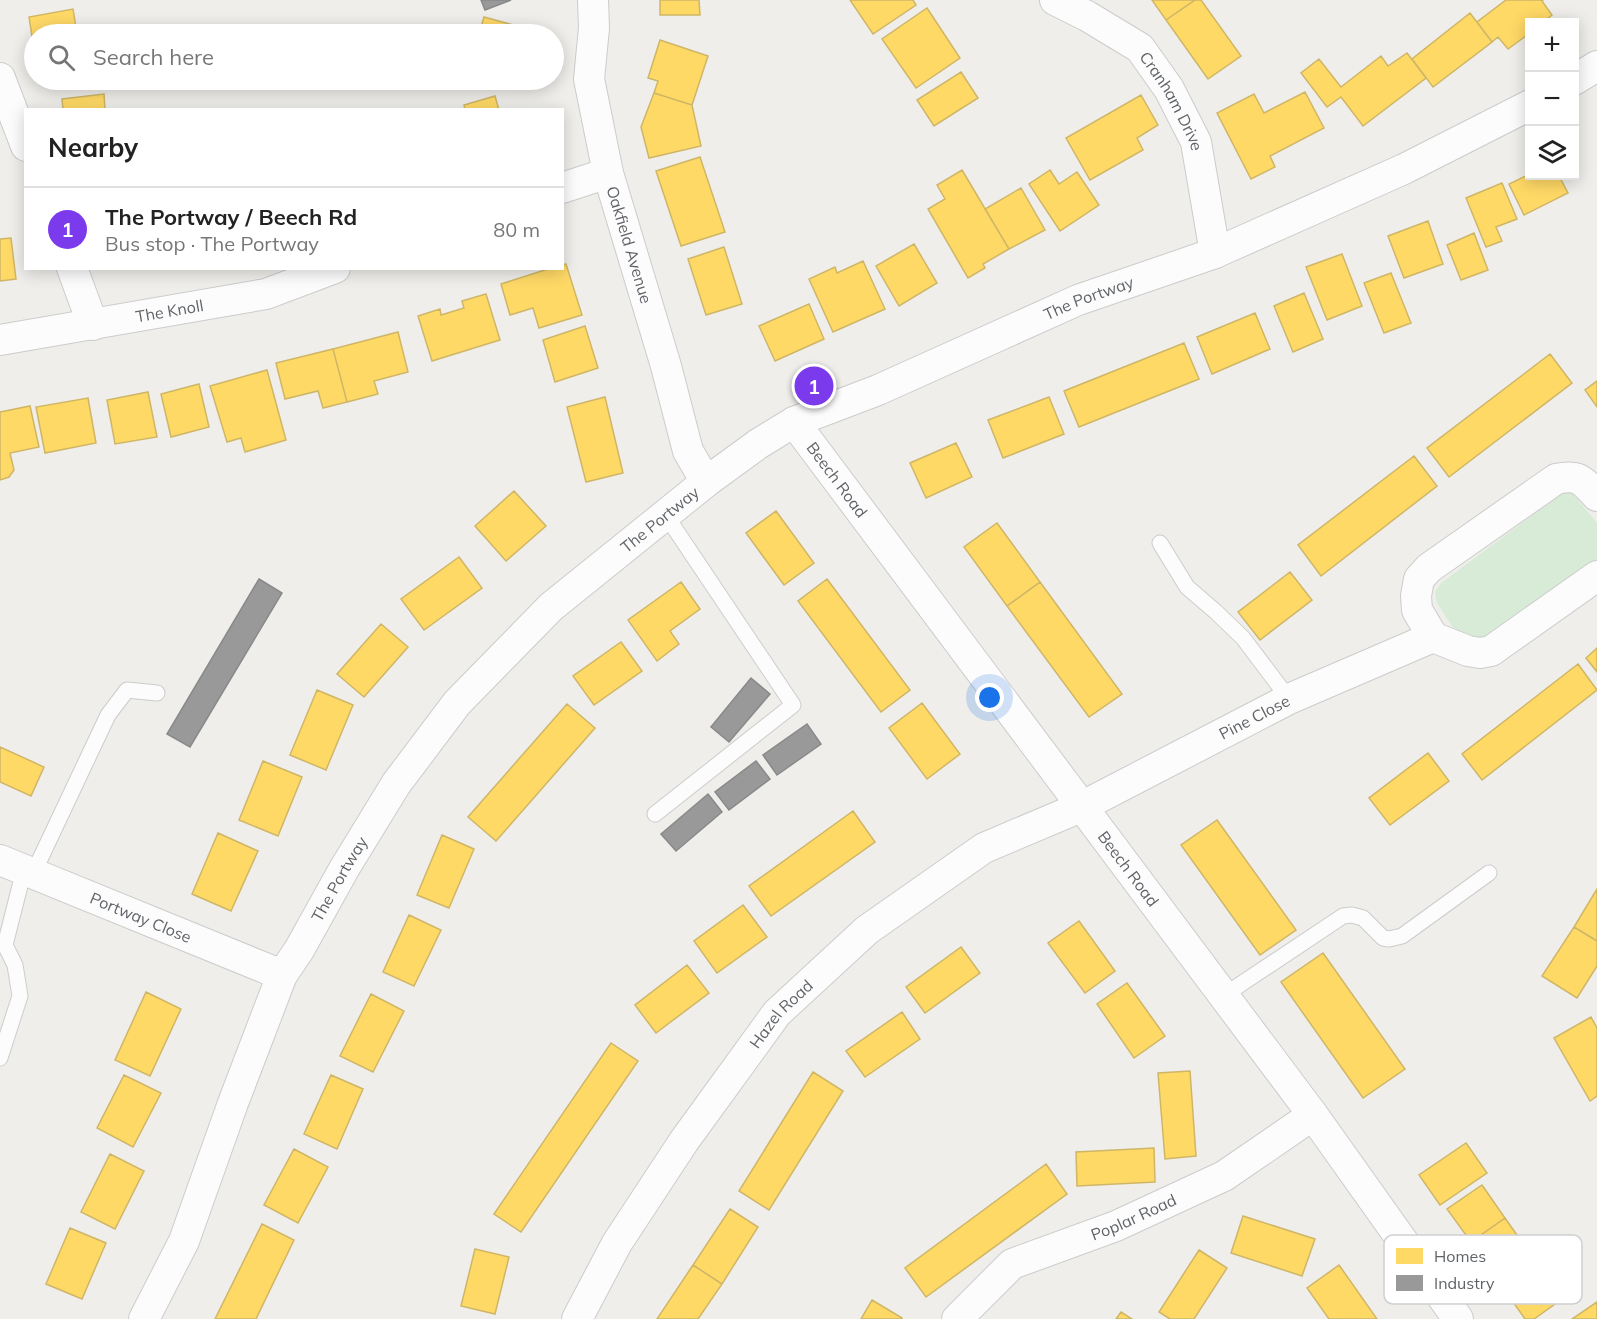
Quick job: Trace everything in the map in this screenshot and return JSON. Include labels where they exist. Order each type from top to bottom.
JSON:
[{"type":"street","name":"Oakfield Avenue","points":[[593,0],[594,28],[589,79],[608,173],[666,366],[688,451],[706,482]]},
{"type":"street","name":"Cranham Drive","points":[[1056,0],[1140,48],[1169,89],[1196,142],[1215,253]]},
{"type":"street","points":[[1579,77],[1597,66]]},
{"type":"street","points":[[0,78],[24,141]]},
{"type":"street","name":"The Portway","points":[[144,1319],[184,1240],[282,975],[396,784],[457,703],[551,608],[664,514],[758,444],[794,422],[878,390],[1078,300],[1215,253],[1404,169],[1525,108]]},
{"type":"street","points":[[564,187],[608,173]]},
{"type":"street","points":[[73,270],[93,325]]},
{"type":"street","name":"The Knoll","points":[[0,340],[266,294],[330,270]]},
{"type":"street","name":"Beech Road","points":[[794,422],[1313,1115],[1398,1235]]},
{"type":"street","points":[[1597,496],[1580,478],[1567,477],[1556,480],[1429,568],[1419,579],[1416,596],[1417,610],[1433,637],[1468,651],[1480,653],[1491,651],[1597,576]]},
{"type":"street","name":"Pine Close","points":[[1081,807],[1289,699],[1433,637]]},
{"type":"street","name":"Hazel Road","points":[[577,1319],[617,1243],[678,1150],[777,1013],[867,930],[984,848],[1081,807]]},
{"type":"street","name":"Portway Close","points":[[19,868],[282,975]]},
{"type":"street","name":"Poplar Road","points":[[957,1319],[1012,1264],[1116,1226],[1224,1176],[1313,1115]]},
{"type":"street","name":"Beech Road","points":[[1447,1304],[1458,1319]]},
{"type":"lane","points":[[655,814],[793,705],[664,514]]},
{"type":"lane","points":[[1160,543],[1187,587],[1243,638],[1289,699]]},
{"type":"lane","points":[[0,1058],[20,996],[15,965],[5,945],[19,868],[108,715],[127,690],[157,693]]},
{"type":"lane","points":[[1223,996],[1343,916],[1352,915],[1363,918],[1383,938],[1402,936],[1489,873]]},
{"type":"green space","points":[[1564,492],[1572,493],[1597,523],[1597,560],[1484,642],[1467,639],[1452,626],[1437,603],[1435,592],[1441,583]]},
{"type":"building: Homes","points":[[660,0],[699,0],[700,15],[660,15]]},
{"type":"building: Homes","points":[[850,0],[913,0],[916,5],[873,34]]},
{"type":"building: Homes","points":[[1152,0],[1195,0],[1166,20]]},
{"type":"building: Homes","points":[[1195,0],[1201,0],[1241,56],[1208,79],[1166,20]]},
{"type":"building: Homes","points":[[1506,0],[1543,0],[1552,15],[1548,18],[1525,18],[1525,37],[1508,49],[1498,37],[1492,42],[1477,22]]},
{"type":"building: Homes","points":[[927,8],[960,58],[916,88],[882,39]]},
{"type":"building: Homes","points":[[73,9],[75,24],[30,24],[29,17]]},
{"type":"building: Homes","points":[[1470,13],[1492,42],[1433,87],[1412,59]]},
{"type":"building: Homes","points":[[484,17],[509,24],[482,24]]},
{"type":"building: Homes","points":[[660,40],[708,56],[692,105],[654,93],[658,81],[648,78]]},
{"type":"building: Homes","points":[[1407,53],[1426,78],[1363,126],[1341,97],[1327,107],[1301,73],[1319,59],[1341,87],[1381,56],[1388,66]]},
{"type":"building: Homes","points":[[961,72],[978,98],[934,126],[917,100]]},
{"type":"building: Homes","points":[[1305,92],[1324,128],[1270,156],[1275,167],[1251,179],[1217,113],[1254,94],[1264,113]]},
{"type":"building: Homes","points":[[654,93],[692,105],[701,146],[649,158],[641,127]]},
{"type":"building: Homes","points":[[104,94],[105,108],[63,108],[62,99]]},
{"type":"building: Homes","points":[[1141,95],[1158,125],[1137,138],[1143,150],[1090,180],[1066,138]]},
{"type":"building: Homes","points":[[495,96],[498,108],[465,108],[464,105]]},
{"type":"building: Homes","points":[[700,157],[725,232],[681,246],[656,171]]},
{"type":"building: Homes","points":[[962,170],[1009,249],[983,264],[985,268],[968,278],[928,209],[945,199],[937,185]]},
{"type":"building: Homes","points":[[1050,170],[1059,184],[1077,172],[1099,205],[1060,231],[1029,184]]},
{"type":"building: Homes","points":[[1525,176],[1525,180],[1561,180],[1568,193],[1524,215],[1509,184]]},
{"type":"building: Homes","points":[[1502,183],[1517,219],[1496,227],[1502,241],[1486,247],[1466,198]]},
{"type":"building: Homes","points":[[1021,188],[1045,230],[1009,249],[985,209]]},
{"type":"building: Homes","points":[[1428,221],[1443,264],[1404,278],[1388,236]]},
{"type":"building: Homes","points":[[1474,233],[1488,270],[1461,280],[1447,245]]},
{"type":"building: Homes","points":[[11,238],[16,279],[0,281],[0,239]]},
{"type":"building: Homes","points":[[914,244],[937,283],[899,306],[876,266]]},
{"type":"building: Homes","points":[[724,247],[742,304],[706,315],[688,259]]},
{"type":"building: Homes","points":[[1342,254],[1362,306],[1327,320],[1306,267]]},
{"type":"building: Homes","points":[[863,261],[885,309],[833,332],[809,279],[835,267],[837,273]]},
{"type":"building: Homes","points":[[566,264],[582,315],[539,328],[533,308],[510,315],[501,284],[545,270],[564,270]]},
{"type":"building: Homes","points":[[1391,273],[1411,323],[1384,333],[1364,283]]},
{"type":"building: Homes","points":[[1304,293],[1323,339],[1293,352],[1274,306]]},
{"type":"building: Homes","points":[[486,294],[500,340],[432,361],[418,316],[440,309],[441,315],[464,308],[462,301]]},
{"type":"building: Homes","points":[[809,304],[824,339],[775,361],[759,326]]},
{"type":"building: Homes","points":[[1255,313],[1270,349],[1212,374],[1197,337]]},
{"type":"building: Homes","points":[[585,326],[598,368],[555,382],[543,340]]},
{"type":"building: Homes","points":[[398,332],[408,372],[374,381],[378,394],[347,402],[333,349]]},
{"type":"building: Homes","points":[[1184,343],[1199,379],[1079,427],[1064,391]]},
{"type":"building: Homes","points":[[333,349],[347,402],[323,408],[318,391],[285,399],[276,363]]},
{"type":"building: Homes","points":[[1550,354],[1572,383],[1449,477],[1427,448]]},
{"type":"building: Homes","points":[[267,370],[286,440],[245,452],[241,438],[227,442],[210,386]]},
{"type":"building: Homes","points":[[1597,381],[1597,407],[1585,390]]},
{"type":"building: Homes","points":[[199,384],[209,427],[171,437],[161,394]]},
{"type":"building: Homes","points":[[148,392],[157,437],[115,444],[107,400]]},
{"type":"building: Homes","points":[[605,397],[623,473],[586,482],[567,407]]},
{"type":"building: Homes","points":[[1049,397],[1064,434],[1003,458],[988,420]]},
{"type":"building: Homes","points":[[88,398],[96,443],[45,453],[36,407]]},
{"type":"building: Homes","points":[[30,406],[39,447],[10,453],[14,470],[9,477],[0,480],[0,412]]},
{"type":"building: Homes","points":[[956,443],[972,477],[926,498],[910,463]]},
{"type":"building: Homes","points":[[1414,456],[1437,486],[1321,576],[1298,545]]},
{"type":"building: Homes","points":[[514,491],[546,526],[506,561],[475,526]]},
{"type":"building: Homes","points":[[776,511],[814,563],[784,585],[746,533]]},
{"type":"building: Homes","points":[[997,523],[1040,582],[1007,606],[964,547]]},
{"type":"building: Homes","points":[[459,557],[482,588],[424,630],[401,599]]},
{"type":"building: Homes","points":[[1290,572],[1312,600],[1260,640],[1238,612]]},
{"type":"building: Homes","points":[[827,579],[910,690],[881,712],[798,601]]},
{"type":"building: Homes","points":[[681,582],[700,609],[670,631],[679,644],[657,661],[628,620]]},
{"type":"building: Homes","points":[[1040,582],[1122,694],[1089,717],[1007,606]]},
{"type":"building: Homes","points":[[381,624],[408,647],[364,697],[337,674]]},
{"type":"building: Homes","points":[[621,642],[642,671],[594,705],[573,676]]},
{"type":"building: Homes","points":[[1597,648],[1597,672],[1586,658]]},
{"type":"building: Homes","points":[[1578,664],[1597,690],[1482,780],[1462,754]]},
{"type":"building: Homes","points":[[317,690],[353,705],[326,770],[290,755]]},
{"type":"building: Homes","points":[[922,703],[960,754],[927,779],[889,728]]},
{"type":"building: Homes","points":[[567,704],[595,728],[496,841],[468,817]]},
{"type":"building: Homes","points":[[0,747],[44,767],[31,796],[0,782]]},
{"type":"building: Homes","points":[[1428,753],[1449,781],[1390,825],[1369,798]]},
{"type":"building: Homes","points":[[263,761],[302,777],[278,836],[239,820]]},
{"type":"building: Homes","points":[[853,811],[875,842],[771,916],[749,886]]},
{"type":"building: Homes","points":[[1217,820],[1296,930],[1260,955],[1181,845]]},
{"type":"building: Homes","points":[[218,833],[258,851],[231,911],[192,894]]},
{"type":"building: Homes","points":[[442,835],[474,849],[449,908],[417,895]]},
{"type":"building: Homes","points":[[1597,889],[1597,941],[1574,927]]},
{"type":"building: Homes","points":[[743,905],[767,937],[717,973],[694,941]]},
{"type":"building: Homes","points":[[409,915],[441,930],[414,986],[383,972]]},
{"type":"building: Homes","points":[[1079,921],[1115,971],[1085,993],[1048,943]]},
{"type":"building: Homes","points":[[1574,927],[1597,941],[1597,966],[1577,998],[1542,976]]},
{"type":"building: Homes","points":[[961,947],[980,973],[925,1013],[906,987]]},
{"type":"building: Homes","points":[[1323,953],[1405,1069],[1363,1098],[1281,982]]},
{"type":"building: Homes","points":[[687,965],[709,993],[656,1033],[635,1005]]},
{"type":"building: Homes","points":[[1127,983],[1165,1036],[1134,1058],[1097,1004]]},
{"type":"building: Homes","points":[[146,992],[181,1009],[150,1076],[115,1060]]},
{"type":"building: Homes","points":[[371,994],[404,1011],[373,1072],[340,1056]]},
{"type":"building: Homes","points":[[902,1012],[920,1039],[865,1077],[846,1051]]},
{"type":"building: Homes","points":[[1591,1017],[1597,1028],[1597,1096],[1590,1101],[1554,1038]]},
{"type":"building: Homes","points":[[611,1043],[638,1061],[521,1232],[494,1214]]},
{"type":"building: Homes","points":[[1190,1071],[1196,1156],[1165,1159],[1158,1073]]},
{"type":"building: Homes","points":[[813,1072],[843,1091],[769,1210],[739,1191]]},
{"type":"building: Homes","points":[[124,1075],[161,1093],[133,1147],[97,1128]]},
{"type":"building: Homes","points":[[331,1075],[363,1089],[337,1149],[304,1134]]},
{"type":"building: Homes","points":[[1466,1143],[1487,1173],[1440,1205],[1419,1175]]},
{"type":"building: Homes","points":[[1154,1148],[1155,1182],[1077,1186],[1076,1152]]},
{"type":"building: Homes","points":[[294,1149],[328,1167],[298,1223],[264,1205]]},
{"type":"building: Homes","points":[[110,1154],[144,1171],[115,1229],[81,1212]]},
{"type":"building: Homes","points":[[1046,1164],[1067,1194],[926,1297],[905,1268]]},
{"type":"building: Homes","points":[[1482,1185],[1505,1218],[1481,1235],[1466,1235],[1447,1209]]},
{"type":"building: Homes","points":[[730,1209],[758,1227],[722,1284],[693,1265]]},
{"type":"building: Homes","points":[[1243,1216],[1315,1239],[1302,1276],[1231,1253]]},
{"type":"building: Homes","points":[[1505,1218],[1517,1235],[1481,1235]]},
{"type":"building: Homes","points":[[262,1224],[294,1240],[256,1319],[215,1319]]},
{"type":"building: Homes","points":[[70,1228],[106,1243],[82,1299],[46,1284]]},
{"type":"building: Homes","points":[[475,1249],[509,1257],[495,1314],[461,1306]]},
{"type":"building: Homes","points":[[1199,1250],[1227,1268],[1194,1319],[1170,1319],[1159,1312]]},
{"type":"building: Homes","points":[[693,1265],[722,1284],[698,1319],[657,1319]]},
{"type":"building: Homes","points":[[1339,1265],[1377,1319],[1329,1319],[1307,1288]]},
{"type":"building: Homes","points":[[872,1300],[902,1318],[902,1319],[861,1319]]},
{"type":"building: Homes","points":[[1597,1302],[1597,1319],[1572,1319]]},
{"type":"building: Homes","points":[[1514,1304],[1555,1304],[1534,1319],[1525,1319]]},
{"type":"building: Homes","points":[[1121,1312],[1132,1319],[1116,1319]]},
{"type":"building: Industry","points":[[481,0],[511,0],[485,10]]},
{"type":"building: Industry","points":[[259,579],[282,593],[190,747],[167,734]]},
{"type":"building: Industry","points":[[751,678],[770,694],[729,742],[711,727]]},
{"type":"building: Industry","points":[[807,724],[821,744],[777,775],[763,755]]},
{"type":"building: Industry","points":[[756,761],[770,779],[729,810],[715,792]]},
{"type":"building: Industry","points":[[708,794],[722,812],[676,851],[661,834]]},
{"type":"place","name":"The Portway / Beech Rd","points":[[814,386]]}]
